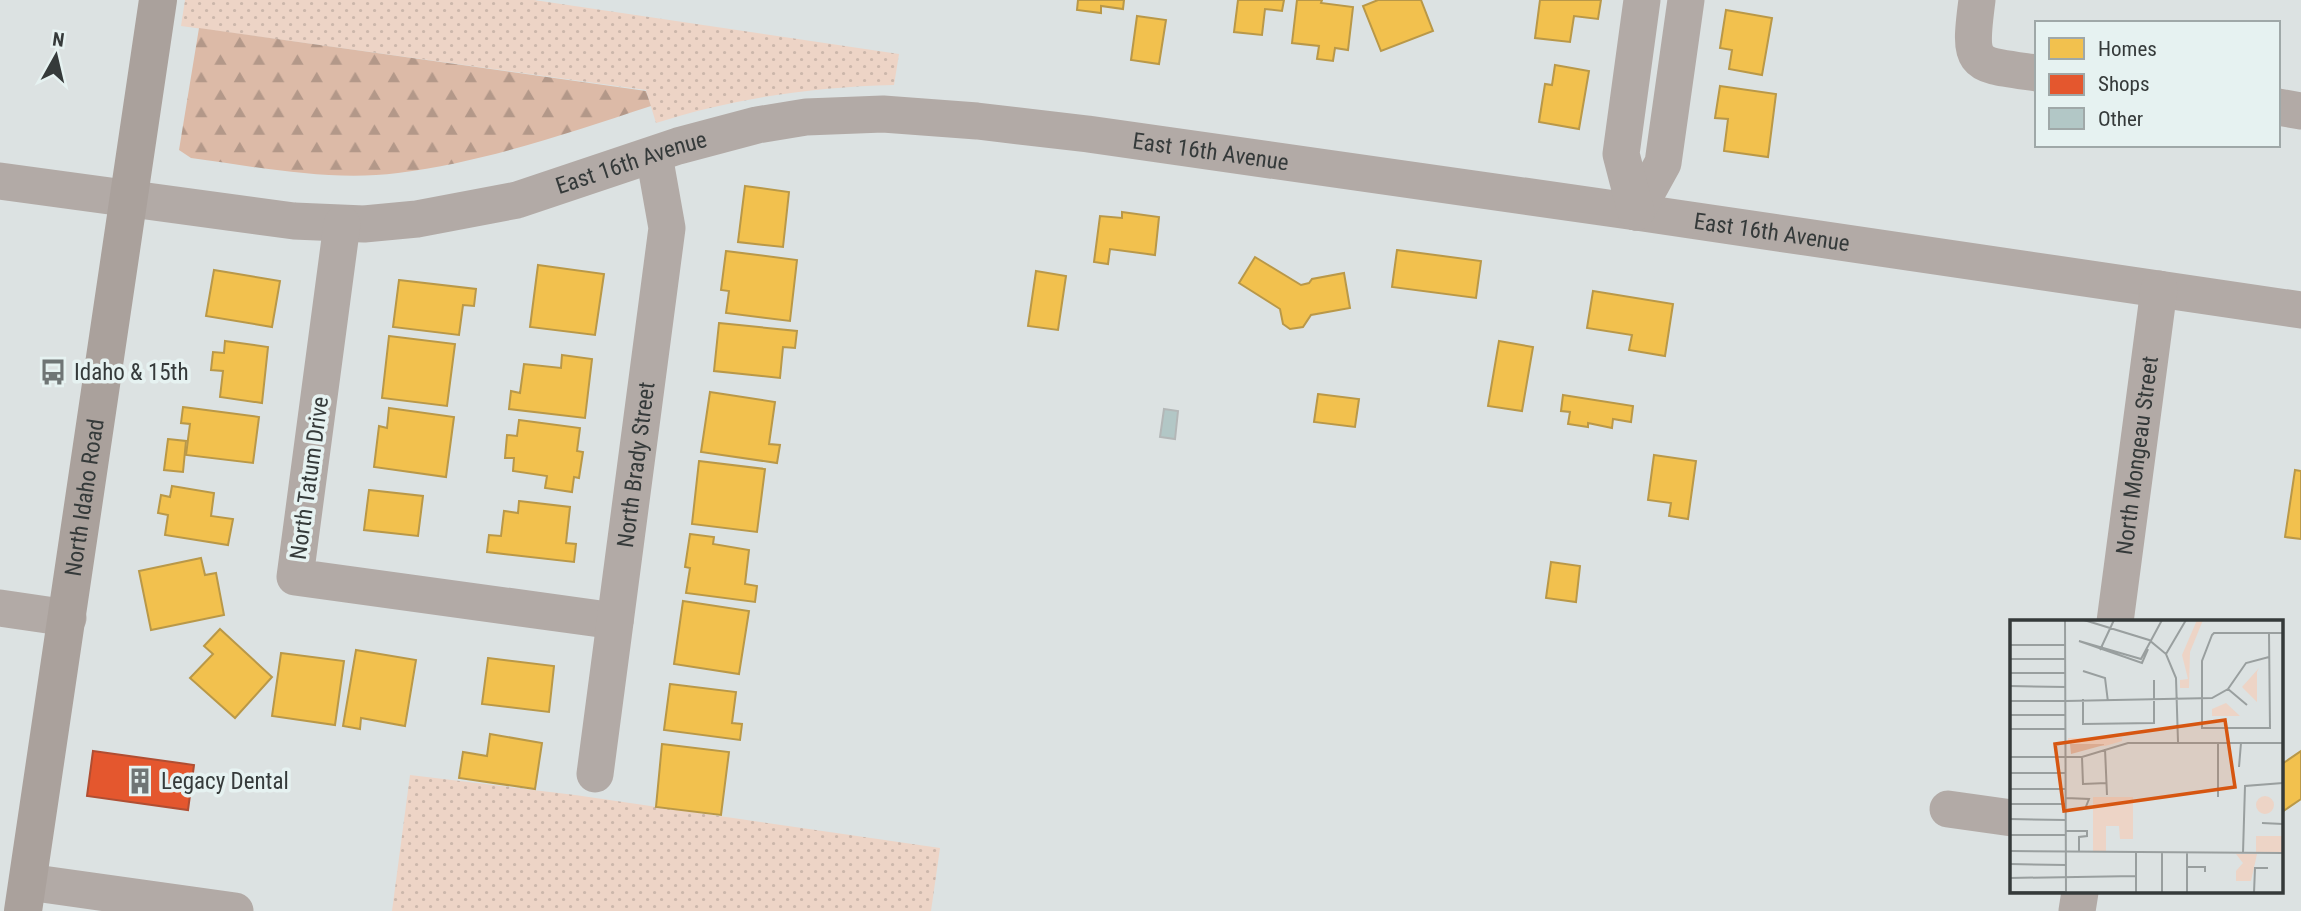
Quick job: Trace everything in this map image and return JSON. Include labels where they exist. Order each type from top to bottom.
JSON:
[{"type":"main road","name":"North Idaho Road","points":[[26,897],[158,0]]},
{"type":"street","points":[[1636,212],[1621,154],[1642,0]]},
{"type":"street","points":[[1636,212],[1663,163],[1686,0]]},
{"type":"street","points":[[1977,0],[1973,54],[1981,63],[2035,73]]},
{"type":"street","points":[[2280,107],[2301,111]]},
{"type":"street","name":"East 16th Avenue","points":[[0,181],[294,221],[342,224],[417,219],[517,200],[715,135],[757,125],[806,117],[883,114],[977,121],[1088,134],[2301,310]]},
{"type":"street","name":"North Brady Street","points":[[595,774],[667,228],[654,155]]},
{"type":"street","name":"North Tatum Drive","points":[[342,224],[295,578],[615,621]]},
{"type":"street","name":"North Mongeau Street","points":[[2115,620],[2159,289]]},
{"type":"street","points":[[0,608],[68,618]]},
{"type":"street","points":[[1948,809],[2010,818]]},
{"type":"street","points":[[26,897],[235,911]]},
{"type":"shaded area","points":[[185,0],[534,0],[899,54],[894,85],[774,95],[656,123],[646,90],[181,26]]},
{"type":"shaded area","points":[[410,775],[575,795],[940,848],[931,911],[392,911]]},
{"type":"green space","points":[[199,28],[646,91],[651,106],[495,154],[398,173],[321,175],[191,158],[179,150]]},
{"type":"building: Homes","points":[[1078,0],[1124,0],[1123,9],[1101,6],[1101,13],[1077,10]]},
{"type":"building: Homes","points":[[1238,0],[1284,0],[1282,11],[1265,9],[1262,35],[1234,32]]},
{"type":"building: Homes","points":[[1297,0],[1322,0],[1321,3],[1353,7],[1348,50],[1335,48],[1333,61],[1317,59],[1319,46],[1292,43]]},
{"type":"building: Homes","points":[[1378,0],[1421,0],[1433,31],[1381,51],[1363,6]]},
{"type":"building: Homes","points":[[1540,0],[1601,0],[1598,19],[1574,16],[1570,42],[1535,38]]},
{"type":"building: Homes","points":[[1726,10],[1772,18],[1762,75],[1729,69],[1732,50],[1720,48]]},
{"type":"building: Homes","points":[[1137,16],[1166,20],[1159,64],[1131,60]]},
{"type":"building: Homes","points":[[1555,65],[1589,71],[1579,129],[1539,122],[1545,84],[1552,85]]},
{"type":"building: Homes","points":[[1720,86],[1776,94],[1768,157],[1724,151],[1728,119],[1715,118]]},
{"type":"building: Homes","points":[[745,186],[789,192],[783,247],[738,242]]},
{"type":"building: Homes","points":[[1122,212],[1159,217],[1155,255],[1110,249],[1108,264],[1094,262],[1100,216],[1122,218]]},
{"type":"building: Homes","points":[[1397,250],[1481,261],[1476,298],[1392,287]]},
{"type":"building: Homes","points":[[726,251],[797,260],[790,321],[726,313],[729,291],[721,290]]},
{"type":"building: Homes","points":[[1255,257],[1301,285],[1312,279],[1344,273],[1350,308],[1311,315],[1303,327],[1290,329],[1283,324],[1280,309],[1239,283]]},
{"type":"building: Homes","points":[[538,265],[604,274],[595,335],[530,327]]},
{"type":"building: Homes","points":[[214,270],[280,281],[272,327],[206,316]]},
{"type":"building: Homes","points":[[1036,271],[1066,276],[1058,330],[1028,326]]},
{"type":"building: Homes","points":[[399,280],[476,289],[474,306],[463,305],[459,335],[393,327]]},
{"type":"building: Homes","points":[[1593,291],[1673,304],[1665,356],[1629,350],[1632,335],[1587,328]]},
{"type":"building: Homes","points":[[719,323],[797,331],[795,348],[783,347],[780,378],[714,371]]},
{"type":"building: Homes","points":[[389,336],[455,344],[447,406],[382,398]]},
{"type":"building: Homes","points":[[225,341],[268,347],[262,403],[220,397],[223,371],[211,370],[213,352],[224,353]]},
{"type":"building: Homes","points":[[1499,341],[1533,347],[1522,411],[1488,406]]},
{"type":"building: Homes","points":[[562,355],[592,359],[585,418],[509,409],[511,391],[520,393],[524,364],[561,368]]},
{"type":"building: Homes","points":[[710,392],[775,402],[769,444],[780,445],[777,463],[701,452]]},
{"type":"building: Homes","points":[[1318,394],[1359,399],[1355,427],[1314,422]]},
{"type":"building: Homes","points":[[1563,395],[1633,406],[1631,422],[1613,419],[1612,428],[1588,423],[1588,427],[1568,424],[1570,412],[1561,411]]},
{"type":"building: Homes","points":[[183,407],[259,417],[253,463],[186,455],[190,424],[181,423]]},
{"type":"building: Homes","points":[[389,408],[454,417],[446,477],[374,467],[379,426],[387,428]]},
{"type":"building: Homes","points":[[519,420],[580,428],[577,451],[583,452],[579,478],[574,477],[572,492],[545,488],[547,476],[513,471],[514,458],[505,458],[507,435],[517,436]]},
{"type":"building: Homes","points":[[168,439],[186,441],[183,472],[164,470]]},
{"type":"building: Homes","points":[[1654,455],[1696,461],[1688,519],[1669,516],[1671,503],[1648,500]]},
{"type":"building: Homes","points":[[699,461],[765,469],[757,532],[692,524]]},
{"type":"building: Homes","points":[[2295,470],[2301,471],[2301,539],[2285,537]]},
{"type":"building: Homes","points":[[172,486],[214,493],[211,516],[233,519],[228,545],[165,535],[168,515],[158,513],[161,495],[170,497]]},
{"type":"building: Homes","points":[[369,490],[423,496],[418,536],[364,530]]},
{"type":"building: Homes","points":[[519,501],[570,507],[566,543],[576,544],[574,562],[487,552],[489,535],[501,536],[504,511],[518,513]]},
{"type":"building: Homes","points":[[690,534],[714,537],[713,544],[749,550],[745,584],[757,586],[755,602],[686,593],[690,568],[685,567]]},
{"type":"building: Homes","points":[[201,558],[205,575],[216,573],[224,615],[151,630],[139,571]]},
{"type":"building: Homes","points":[[1551,562],[1580,566],[1576,602],[1546,598]]},
{"type":"building: Homes","points":[[683,601],[749,611],[739,674],[674,664]]},
{"type":"building: Homes","points":[[220,629],[272,677],[235,718],[190,678],[213,654],[204,646]]},
{"type":"building: Homes","points":[[356,650],[416,660],[405,726],[361,718],[360,729],[343,726]]},
{"type":"building: Homes","points":[[281,653],[344,661],[335,725],[272,716]]},
{"type":"building: Homes","points":[[488,658],[554,666],[549,712],[482,704]]},
{"type":"building: Homes","points":[[670,684],[736,692],[732,723],[742,724],[740,740],[664,730]]},
{"type":"building: Homes","points":[[490,734],[542,743],[535,789],[459,778],[463,752],[487,756]]},
{"type":"building: Homes","points":[[662,744],[729,752],[721,815],[656,807]]},
{"type":"building: Homes","points":[[2301,751],[2301,799],[2284,811],[2284,763]]},
{"type":"building: Shops","name":"Legacy Dental","points":[[93,751],[194,765],[188,810],[87,796]]},
{"type":"building: Other","points":[[1164,409],[1178,411],[1175,439],[1160,437]]},
{"type":"place","name":"Idaho & 15th","points":[[53,372]]},
{"type":"place","name":"Legacy Dental","points":[[140,781]]}]
